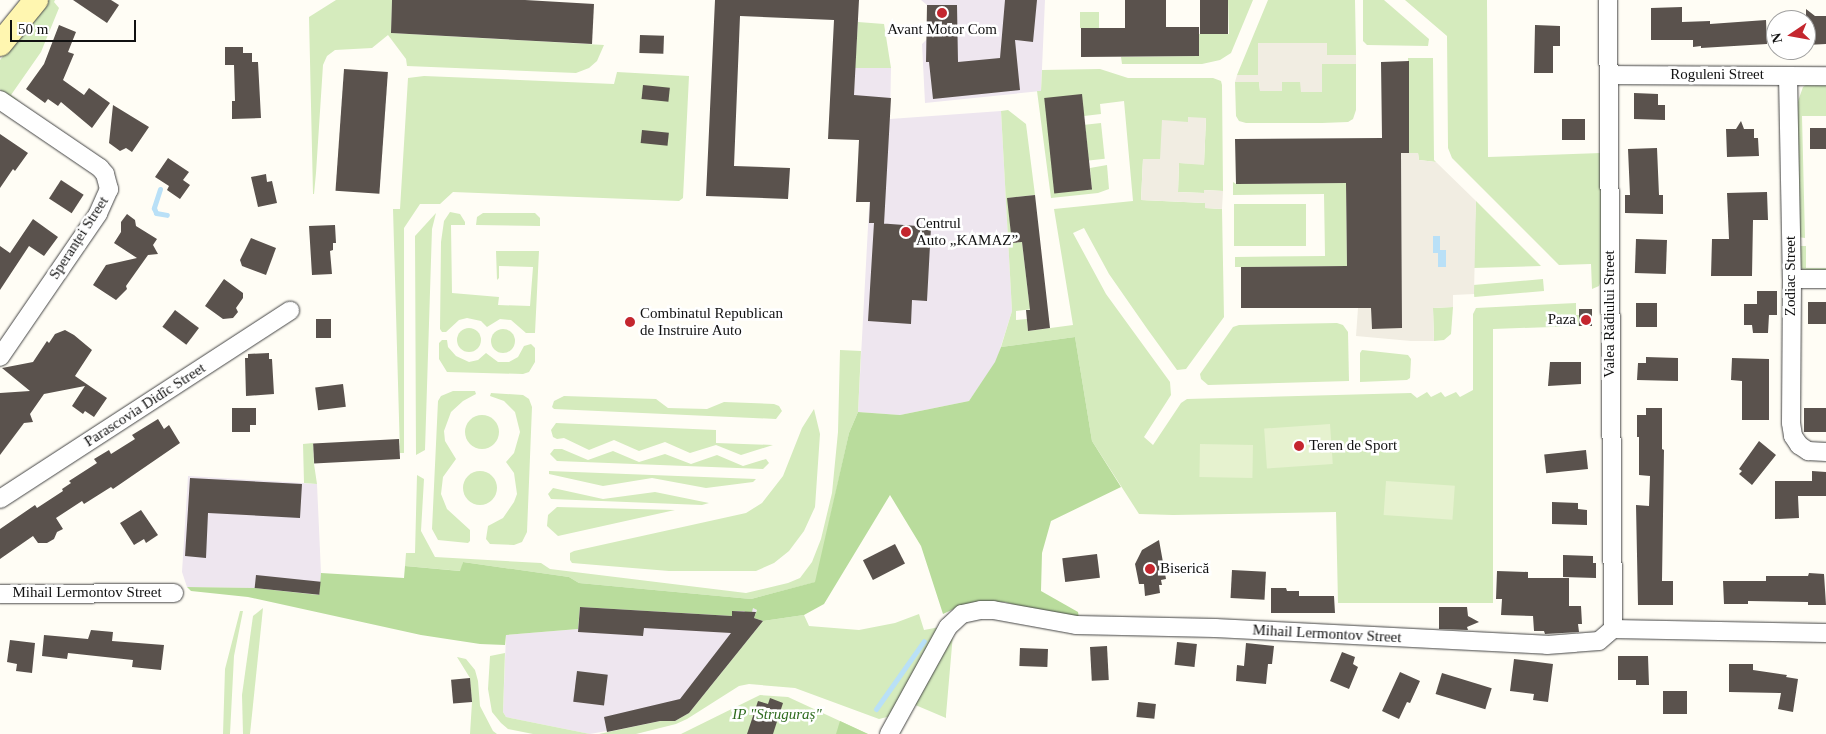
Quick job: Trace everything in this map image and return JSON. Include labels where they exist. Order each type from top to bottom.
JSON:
[{"type":"street","points":[[0,44],[36,0]]},
{"type":"street","name":"Valea Rădiului Street","points":[[1608,0],[1613,629]]},
{"type":"street","name":"Roguleni Street","points":[[1609,75],[1826,76]]},
{"type":"street","name":"Zodiac Street","points":[[1788,76],[1792,279],[1791,423],[1793,436],[1799,445],[1808,451],[1826,452]]},
{"type":"street","name":"Speranței Street","points":[[0,100],[100,168],[105,174],[109,189],[98,214],[0,357]]},
{"type":"street","points":[[1792,279],[1826,279]]},
{"type":"street","name":"Parascovia Didîc Street","points":[[0,499],[290,311]]},
{"type":"street","name":"Mihail Lermontov Street","points":[[0,594],[174,593]]},
{"type":"street","name":"Mihail Lermontov Street","points":[[893,733],[948,627],[962,614],[981,610],[993,610],[1076,625],[1216,628],[1537,645],[1599,642],[1613,629]]},
{"type":"street","points":[[1613,629],[1826,633]]},
{"type":"shaded area","points":[[921,0],[1045,0],[1041,91],[925,103],[922,44],[927,39],[927,5]]},
{"type":"shaded area","points":[[1258,43],[1327,43],[1327,55],[1356,55],[1356,64],[1322,64],[1322,92],[1301,92],[1300,82],[1282,82],[1282,91],[1260,91],[1259,82],[1235,82],[1237,75],[1258,75]]},
{"type":"shaded area","name":"Centrul Auto „KAMAZ”","points":[[855,68],[891,68],[890,119],[1001,111],[1012,311],[996,362],[969,401],[900,415],[858,412],[873,134],[852,133]]},
{"type":"shaded area","points":[[1188,117],[1206,118],[1204,165],[1179,163],[1178,192],[1204,193],[1204,190],[1223,191],[1222,209],[1205,208],[1205,203],[1141,200],[1143,159],[1160,159],[1162,120],[1188,122]]},
{"type":"shaded area","points":[[1401,153],[1418,153],[1419,160],[1436,162],[1476,201],[1474,294],[1453,295],[1453,307],[1433,308],[1434,341],[1356,336],[1358,308],[1371,308],[1372,328],[1402,328]]},
{"type":"shaded area","points":[[188,476],[317,484],[321,573],[320,595],[255,588],[187,587],[182,572]]},
{"type":"shaded area","points":[[580,607],[732,616],[732,611],[744,611],[753,608],[757,610],[754,618],[763,621],[689,713],[675,721],[660,721],[590,734],[506,717],[503,712],[506,635],[578,629]]},
{"type":"green space","points":[[49,0],[55,0],[54,2],[59,8],[41,52],[11,95],[18,100],[14,102],[2,93],[0,89],[0,60]]},
{"type":"green space","points":[[336,0],[392,0],[391,33],[604,45],[597,61],[589,68],[576,73],[407,66],[406,59],[388,35],[372,48],[335,50],[327,56],[323,65],[313,194],[309,17]]},
{"type":"green space","points":[[1228,0],[1253,0],[1231,53],[1220,60],[1202,64],[1122,64],[1121,57],[1199,56],[1199,34],[1229,34]]},
{"type":"green space","points":[[1268,0],[1355,0],[1356,55],[1327,55],[1326,43],[1259,43],[1258,75],[1237,75]]},
{"type":"green space","points":[[1363,0],[1384,0],[1429,39],[1428,46],[1367,45],[1363,41]]},
{"type":"green space","points":[[1405,0],[1487,0],[1488,157],[1601,153],[1602,278],[1599,286],[1592,289],[1591,264],[1559,265],[1452,158],[1448,148],[1447,36]]},
{"type":"green space","points":[[1080,12],[1099,12],[1099,28],[1080,28]]},
{"type":"green space","points":[[858,22],[884,24],[891,68],[855,68]]},
{"type":"green space","points":[[1408,58],[1433,58],[1434,160],[1436,162],[1419,160],[1418,153],[1409,153]]},
{"type":"green space","points":[[1322,64],[1356,64],[1356,110],[1353,119],[1348,122],[1322,123],[1246,123],[1239,121],[1236,116],[1235,82],[1259,82],[1260,91],[1281,91],[1282,82],[1301,82],[1322,91]]},
{"type":"green space","points":[[1100,69],[1128,78],[1213,78],[1221,81],[1222,85],[1223,191],[1204,190],[1204,193],[1178,192],[1179,163],[1204,164],[1206,118],[1188,122],[1160,159],[1143,159],[1141,200],[1205,203],[1205,208],[1222,209],[1224,317],[1186,369],[1177,370],[1148,330],[1109,274],[1084,228],[1073,233],[1106,294],[1170,382],[1171,395],[1144,437],[1153,445],[1181,403],[1187,399],[1411,393],[1417,398],[1427,392],[1431,397],[1441,392],[1445,397],[1456,392],[1460,397],[1473,390],[1473,314],[1476,308],[1576,303],[1576,315],[1580,315],[1580,326],[1493,329],[1493,603],[1338,603],[1336,512],[1139,514],[1092,441],[1075,337],[1001,347],[1012,311],[1001,111],[1008,110],[1026,124],[1035,195],[1008,198],[1012,243],[1022,242],[1029,301],[1033,309],[1016,311],[1016,320],[1027,319],[1028,331],[1073,325],[1054,209],[1133,201],[1124,101],[1100,104],[1101,114],[1084,116],[1055,193],[1092,189],[1090,168],[1107,165],[1109,189],[1098,193],[1051,198],[1037,91],[1041,91],[1042,70]]},
{"type":"green space","points":[[617,72],[689,76],[683,198],[679,201],[453,192],[440,204],[420,204],[404,228],[404,453],[400,453],[393,209],[400,209],[408,78],[424,76],[614,84]]},
{"type":"green space","points":[[1809,83],[1826,83],[1826,116],[1802,116],[1805,238],[1798,237],[1797,104],[1803,87]]},
{"type":"green space","points":[[1101,123],[1105,159],[1089,160],[1085,125]]},
{"type":"green space","points":[[1233,182],[1236,184],[1346,183],[1347,266],[1235,267],[1235,257],[1325,256],[1324,194],[1233,195]]},
{"type":"green space","points":[[1476,201],[1541,266],[1473,268]]},
{"type":"green space","points":[[1234,204],[1306,204],[1306,246],[1234,246]]},
{"type":"green space","points":[[450,212],[460,214],[465,222],[465,225],[451,225],[452,293],[499,297],[498,305],[530,306],[533,267],[499,266],[499,278],[497,280],[496,251],[539,251],[535,333],[526,333],[511,320],[500,319],[487,327],[481,321],[467,318],[459,320],[446,332],[442,332],[440,329],[441,242],[444,221]]},
{"type":"green space","points":[[436,213],[432,229],[425,450],[416,455],[415,236]]},
{"type":"green space","points":[[483,213],[535,213],[540,218],[540,226],[476,225],[477,217]]},
{"type":"green space","points":[[1798,246],[1806,246],[1806,268],[1826,268],[1826,272],[1809,273],[1803,270],[1799,264]]},
{"type":"green space","points":[[1543,279],[1544,291],[1474,297],[1473,285]]},
{"type":"green space","points":[[1453,307],[1451,334],[1444,340],[1434,341],[1433,308]]},
{"type":"green space","points":[[1337,323],[1343,325],[1348,332],[1349,381],[1208,385],[1201,379],[1200,374],[1233,327],[1239,325]]},
{"type":"green space","points":[[464,328],[474,328],[481,335],[481,345],[474,352],[464,352],[457,345],[457,335]]},
{"type":"green space","points":[[498,329],[508,329],[515,336],[515,346],[508,353],[498,353],[491,346],[491,336]]},
{"type":"green space","points":[[1075,337],[1092,441],[1121,487],[1051,521],[1042,553],[1041,591],[1078,612],[1079,618],[1029,609],[1005,602],[982,602],[958,607],[943,614],[921,546],[890,495],[824,604],[804,615],[763,621],[754,618],[757,610],[753,608],[751,616],[744,611],[732,611],[732,616],[580,607],[578,629],[506,635],[505,645],[480,644],[421,635],[248,597],[191,591],[187,587],[255,588],[319,595],[321,573],[404,578],[405,566],[460,571],[463,562],[569,577],[579,583],[751,599],[815,582],[849,433],[858,412],[900,415],[969,401],[995,362],[1001,347]]},
{"type":"green space","points":[[442,340],[447,340],[448,347],[456,356],[469,362],[478,360],[486,353],[498,362],[509,362],[518,357],[524,346],[531,344],[535,348],[535,362],[529,372],[523,374],[447,372],[439,359],[439,343]]},
{"type":"green space","points":[[840,350],[861,351],[858,412],[849,433],[816,582],[751,599],[579,583],[569,577],[463,562],[461,571],[405,566],[406,553],[415,553],[417,475],[424,479],[421,531],[435,557],[541,563],[550,569],[746,593],[788,583],[800,578],[812,562],[821,539],[832,493],[838,432]]},
{"type":"green space","points":[[1362,350],[1408,355],[1411,359],[1410,378],[1407,380],[1360,382],[1360,353]]},
{"type":"green space","points":[[453,391],[475,391],[476,394],[463,401],[451,412],[444,431],[445,441],[456,459],[443,477],[441,494],[447,509],[470,530],[470,541],[468,543],[438,540],[432,529],[438,401],[441,396]]},
{"type":"green space","points":[[491,393],[523,395],[529,399],[532,407],[527,532],[522,542],[514,545],[490,544],[486,539],[488,526],[503,518],[517,494],[514,473],[506,462],[514,453],[520,432],[515,412],[504,401],[490,396]]},
{"type":"green space","points":[[564,396],[656,399],[668,408],[707,409],[724,402],[774,404],[779,406],[782,411],[776,419],[554,409],[552,407],[554,401]]},
{"type":"green space","points":[[814,409],[820,434],[815,507],[804,531],[789,551],[774,563],[756,571],[669,571],[572,563],[570,560],[570,553],[574,551],[746,513],[762,503],[783,476],[802,428]]},
{"type":"green space","points":[[482,415],[489,416],[494,420],[498,425],[498,439],[494,444],[489,448],[482,449],[475,448],[470,444],[466,439],[465,432],[466,425],[470,420],[475,416]]},
{"type":"green space","points":[[556,423],[716,430],[716,443],[773,445],[741,455],[716,445],[690,453],[665,442],[639,451],[614,440],[589,450],[564,438],[557,439],[553,437],[551,430]]},
{"type":"green space","name":"Teren de Sport","points":[[1330,424],[1333,464],[1267,469],[1264,429]]},
{"type":"green space","points":[[313,443],[317,484],[304,483],[303,444]]},
{"type":"green space","points":[[1200,444],[1253,445],[1252,478],[1199,477]]},
{"type":"green space","points":[[554,449],[562,449],[588,460],[613,451],[639,462],[665,454],[691,464],[717,455],[743,466],[766,459],[769,463],[763,469],[557,461],[550,454]]},
{"type":"green space","points":[[480,471],[487,472],[492,476],[496,481],[496,495],[492,500],[487,504],[480,505],[473,504],[468,500],[464,495],[463,488],[464,481],[468,476],[473,472]]},
{"type":"green space","points":[[549,471],[756,479],[753,482],[706,488],[652,478],[603,486],[549,474]]},
{"type":"green space","name":"Teren de Sport","points":[[1386,481],[1455,486],[1452,520],[1384,515]]},
{"type":"green space","points":[[553,488],[603,499],[655,492],[709,503],[702,505],[551,499],[548,494]]},
{"type":"green space","points":[[557,507],[675,510],[558,536],[547,526],[548,515]]},
{"type":"green space","points":[[263,608],[250,734],[243,734],[242,695],[253,616]]},
{"type":"green space","points":[[240,611],[243,611],[234,656],[230,734],[223,734],[225,669]]},
{"type":"green space","points":[[919,614],[924,630],[940,627],[891,716],[879,719],[795,688],[749,684],[739,686],[676,724],[636,734],[599,734],[660,721],[675,721],[689,713],[763,621],[804,615],[809,626],[859,630],[895,623]]},
{"type":"green space","points":[[953,634],[946,715],[946,718],[913,704]]},
{"type":"green space","points":[[505,653],[503,712],[506,717],[590,734],[533,734],[508,729],[501,723],[492,712],[488,689],[490,656]]},
{"type":"green space","points":[[457,657],[466,659],[475,670],[480,706],[493,731],[497,734],[470,734],[472,702],[470,678]]},
{"type":"green space","name":"IP \"Struguraș\"","points":[[760,695],[788,697],[868,734],[681,734]]},
{"type":"green space","points":[[840,721],[868,734],[836,734]]},
{"type":"water","points":[[1433,236],[1440,236],[1440,250],[1446,250],[1446,267],[1438,267],[1438,253],[1433,253]]},
{"type":"building","points":[[73,0],[111,0],[119,5],[107,23]]},
{"type":"building","points":[[392,0],[525,0],[594,4],[592,44],[391,33]]},
{"type":"building","points":[[715,0],[859,0],[854,95],[891,98],[884,224],[931,227],[927,301],[912,300],[911,324],[868,321],[874,223],[869,223],[870,202],[856,202],[859,140],[828,139],[834,20],[740,16],[734,166],[790,168],[788,199],[706,196]]},
{"type":"building","points":[[1005,0],[1037,0],[1033,42],[1015,40],[1020,90],[933,99],[929,62],[926,62],[927,5],[957,5],[958,62],[1000,58]]},
{"type":"building","points":[[1125,0],[1166,0],[1166,27],[1199,27],[1199,56],[1081,57],[1081,28],[1125,28]]},
{"type":"building","points":[[1200,0],[1228,0],[1228,34],[1200,34]]},
{"type":"building","points":[[1682,7],[1682,22],[1710,21],[1710,24],[1766,20],[1766,44],[1701,48],[1701,46],[1693,47],[1693,40],[1651,40],[1651,8]]},
{"type":"building","points":[[1816,16],[1826,16],[1826,44],[1816,44]]},
{"type":"building","points":[[59,25],[76,32],[68,52],[74,54],[63,80],[84,95],[89,88],[110,103],[92,128],[61,102],[58,106],[48,99],[45,103],[26,89],[44,64]]},
{"type":"building","points":[[1535,25],[1560,26],[1560,46],[1553,46],[1553,73],[1534,73]]},
{"type":"building","points":[[640,35],[664,36],[663,54],[639,53]]},
{"type":"building","points":[[225,47],[243,47],[243,53],[252,53],[252,62],[258,62],[261,118],[232,119],[232,101],[235,101],[234,65],[225,65]]},
{"type":"building","points":[[1409,61],[1409,153],[1401,153],[1402,328],[1372,329],[1371,308],[1241,308],[1241,267],[1347,266],[1346,183],[1236,184],[1235,139],[1382,138],[1381,62]]},
{"type":"building","points":[[344,69],[388,72],[379,194],[335,191]]},
{"type":"building","points":[[643,85],[670,88],[668,102],[642,99]]},
{"type":"building","points":[[1634,93],[1658,94],[1658,105],[1665,105],[1665,120],[1634,119]]},
{"type":"building","points":[[1082,94],[1092,189],[1054,193],[1044,98]]},
{"type":"building","points":[[113,105],[149,127],[132,152],[126,148],[120,151],[109,143]]},
{"type":"building","points":[[1562,119],[1585,119],[1585,140],[1562,140]]},
{"type":"building","points":[[1741,121],[1744,129],[1754,129],[1754,138],[1758,138],[1759,156],[1727,157],[1726,129],[1736,129]]},
{"type":"building","points":[[1810,128],[1826,128],[1826,149],[1810,149]]},
{"type":"building","points":[[642,130],[669,133],[667,146],[641,143]]},
{"type":"building","points":[[0,134],[28,153],[15,171],[13,169],[0,188]]},
{"type":"building","points":[[1657,148],[1659,195],[1663,195],[1663,214],[1625,213],[1625,195],[1630,195],[1628,149]]},
{"type":"building","points":[[168,158],[189,172],[183,180],[190,185],[180,199],[167,190],[169,186],[155,177]]},
{"type":"building","points":[[266,174],[267,182],[272,181],[277,203],[258,207],[251,177]]},
{"type":"building","points":[[61,180],[84,195],[72,213],[49,198]]},
{"type":"building","points":[[1767,192],[1768,220],[1753,220],[1752,276],[1711,276],[1712,239],[1729,239],[1727,193]]},
{"type":"building","points":[[1035,195],[1050,328],[1028,331],[1026,310],[1030,310],[1022,242],[1012,243],[1007,198]]},
{"type":"building","points":[[127,214],[135,220],[136,226],[157,239],[153,245],[158,254],[148,255],[126,286],[127,289],[116,300],[93,285],[106,265],[137,258],[114,243],[121,232],[121,222]]},
{"type":"building","points":[[33,219],[58,237],[44,256],[29,246],[0,290],[0,246],[10,253]]},
{"type":"building","points":[[335,225],[336,243],[333,243],[333,250],[330,251],[332,274],[312,275],[309,226]]},
{"type":"building","points":[[251,238],[276,248],[266,275],[242,266],[240,260]]},
{"type":"building","points":[[1636,239],[1667,240],[1666,274],[1635,273]]},
{"type":"building","points":[[224,279],[243,293],[243,298],[236,308],[238,312],[233,318],[223,319],[205,306]]},
{"type":"building","points":[[1757,291],[1777,291],[1777,315],[1769,315],[1768,333],[1753,333],[1752,325],[1744,325],[1744,304],[1757,304]]},
{"type":"building","points":[[1808,302],[1826,302],[1826,324],[1808,324]]},
{"type":"building","points":[[1636,303],[1657,303],[1657,327],[1636,327]]},
{"type":"building","name":"Paza","points":[[1579,309],[1592,309],[1592,326],[1579,326]]},
{"type":"building","points":[[175,310],[199,328],[186,345],[162,327]]},
{"type":"building","points":[[316,319],[331,319],[331,338],[316,338]]},
{"type":"building","points":[[65,330],[92,350],[75,376],[107,398],[94,417],[85,411],[83,414],[72,406],[85,386],[44,394],[30,414],[33,422],[24,423],[0,455],[0,393],[30,391],[2,368],[33,362],[47,341],[49,343],[55,334]]},
{"type":"building","points":[[269,353],[269,359],[272,359],[274,394],[246,396],[245,358],[248,358],[248,354]]},
{"type":"building","points":[[1646,357],[1678,358],[1678,381],[1637,380],[1638,363],[1646,363]]},
{"type":"building","points":[[1732,358],[1769,359],[1769,420],[1742,420],[1742,381],[1731,380]]},
{"type":"building","points":[[1550,362],[1581,362],[1581,384],[1548,386]]},
{"type":"building","points":[[343,384],[346,407],[318,410],[315,387]]},
{"type":"building","points":[[232,408],[256,408],[256,425],[250,425],[250,432],[232,432]]},
{"type":"building","points":[[1646,408],[1662,408],[1662,449],[1664,450],[1662,581],[1673,581],[1673,605],[1638,605],[1636,505],[1649,506],[1650,476],[1639,475],[1637,415],[1646,415]]},
{"type":"building","points":[[1804,408],[1826,408],[1826,432],[1804,432]]},
{"type":"building","points":[[158,419],[164,429],[169,425],[180,443],[113,489],[111,487],[84,504],[82,501],[56,518],[63,529],[57,532],[54,539],[47,543],[38,543],[33,536],[0,559],[0,529],[35,505],[37,508],[63,491],[62,489],[71,483],[69,481],[97,463],[94,459],[109,450],[111,454],[135,439],[132,435]]},
{"type":"building","points":[[399,439],[400,459],[314,463],[313,444]]},
{"type":"building","points":[[1759,441],[1776,455],[1752,485],[1739,474],[1742,471],[1739,469]]},
{"type":"building","points":[[1586,450],[1588,469],[1546,473],[1544,454]]},
{"type":"building","points":[[1812,471],[1826,472],[1826,496],[1798,496],[1799,518],[1775,519],[1775,481],[1812,481]]},
{"type":"building","points":[[190,478],[302,484],[300,518],[208,513],[206,558],[185,556]]},
{"type":"building","points":[[1552,502],[1578,503],[1578,509],[1587,510],[1587,525],[1552,524]]},
{"type":"building","points":[[141,510],[158,535],[146,543],[144,539],[134,545],[120,523]]},
{"type":"building","name":"Biserică","points":[[1159,540],[1166,579],[1161,580],[1162,585],[1159,585],[1160,593],[1145,596],[1144,584],[1139,584],[1135,564],[1142,550]]},
{"type":"building","points":[[895,544],[905,564],[873,580],[863,560]]},
{"type":"building","points":[[1097,554],[1100,578],[1065,582],[1062,558]]},
{"type":"building","points":[[1563,555],[1593,556],[1593,563],[1596,563],[1596,578],[1563,577]]},
{"type":"building","points":[[1232,570],[1266,572],[1264,600],[1231,598]]},
{"type":"building","points":[[1497,571],[1528,572],[1528,578],[1569,578],[1569,606],[1581,606],[1582,624],[1578,624],[1579,632],[1545,634],[1544,631],[1534,631],[1533,616],[1501,615],[1502,599],[1496,599]]},
{"type":"building","points":[[1809,573],[1824,574],[1826,605],[1808,605],[1808,602],[1748,601],[1748,604],[1724,604],[1723,581],[1766,581],[1766,576],[1808,576]]},
{"type":"building","points":[[256,575],[321,582],[319,595],[255,588]]},
{"type":"building","points":[[1271,588],[1286,588],[1287,591],[1299,591],[1299,596],[1334,596],[1335,613],[1271,613]]},
{"type":"building","points":[[580,607],[732,616],[732,611],[756,612],[754,618],[763,621],[689,713],[675,721],[660,721],[607,732],[604,717],[680,699],[731,633],[644,628],[643,636],[578,632]]},
{"type":"building","points":[[1439,607],[1467,607],[1468,616],[1479,622],[1467,627],[1468,630],[1439,629]]},
{"type":"building","points":[[91,630],[113,632],[112,641],[164,645],[161,670],[132,667],[133,660],[68,653],[67,659],[42,656],[44,635],[88,639]]},
{"type":"building","points":[[10,640],[35,643],[32,673],[16,671],[17,664],[7,662]]},
{"type":"building","points":[[1177,642],[1197,644],[1194,667],[1175,665]]},
{"type":"building","points":[[1246,643],[1274,646],[1272,664],[1268,664],[1266,684],[1236,681],[1237,665],[1244,666]]},
{"type":"building","points":[[1107,646],[1109,680],[1092,681],[1090,647]]},
{"type":"building","points":[[1020,648],[1048,649],[1047,667],[1019,666]]},
{"type":"building","points":[[1342,652],[1355,657],[1353,664],[1358,667],[1349,689],[1330,681]]},
{"type":"building","points":[[1618,656],[1648,656],[1649,685],[1636,685],[1636,680],[1618,680]]},
{"type":"building","points":[[1514,659],[1553,664],[1548,702],[1533,700],[1534,694],[1510,691]]},
{"type":"building","points":[[1729,664],[1753,664],[1753,670],[1787,675],[1786,677],[1798,679],[1793,712],[1778,709],[1781,693],[1729,692]]},
{"type":"building","points":[[577,671],[608,675],[604,706],[573,702]]},
{"type":"building","points":[[1400,672],[1420,681],[1410,703],[1407,702],[1399,719],[1382,711]]},
{"type":"building","points":[[1442,673],[1492,688],[1485,709],[1436,694]]},
{"type":"building","points":[[470,678],[472,702],[453,704],[451,680]]},
{"type":"building","points":[[1663,691],[1687,691],[1687,714],[1663,714]]},
{"type":"building","points":[[770,698],[783,703],[773,734],[747,734],[758,701],[768,704]]},
{"type":"building","points":[[1138,702],[1156,704],[1154,719],[1136,717]]},
{"type":"waterway","points":[[160,189],[154,208],[156,213],[167,215]]},
{"type":"waterway","points":[[876,709],[924,641]]},
{"type":"place","name":"Avant Motor Com","points":[[942,13]]},
{"type":"place","name":"Centrul Auto „KAMAZ”","points":[[906,232]]},
{"type":"place","name":"Paza","points":[[1586,320]]},
{"type":"place","name":"Combinatul Republican de Instruire Auto","points":[[630,322]]},
{"type":"place","name":"Teren de Sport","points":[[1299,446]]},
{"type":"place","name":"Biserică","points":[[1150,569]]}]
